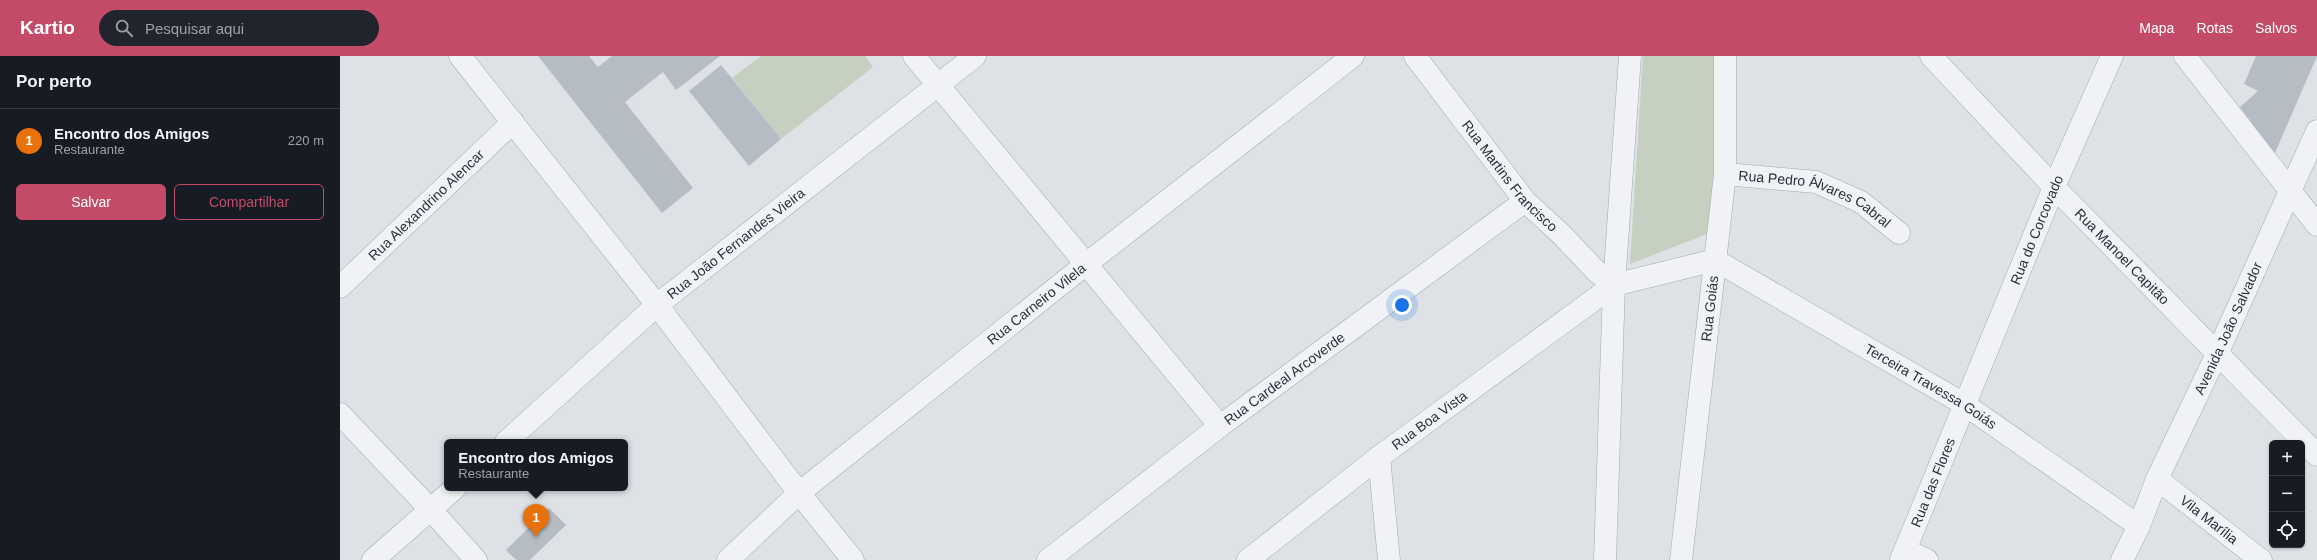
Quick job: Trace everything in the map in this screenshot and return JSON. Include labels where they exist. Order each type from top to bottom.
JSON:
[{"type":"street","points":[[460,56],[657,305],[799,493],[853,560]]},
{"type":"street","points":[[914,56],[1085,265],[1220,426]]},
{"type":"street","name":"Rua João Fernandes Vieira","points":[[509,439],[657,305],[975,56]]},
{"type":"street","name":"Rua Carneiro Vilela","points":[[728,560],[799,493],[1085,265],[1353,56]]},
{"type":"street","name":"Rua Martins Francisco","points":[[1415,56],[1525,201],[1561,234],[1598,273],[1614,286]]},
{"type":"street","points":[[1605,560],[1614,286],[1630,56]]},
{"type":"street","name":"Rua Goiás","points":[[1681,560],[1725,174],[1725,56]]},
{"type":"street","name":"Rua Manoel Capitão","points":[[1931,56],[2054,187],[2317,455]]},
{"type":"street","name":"Rua do Corcovado","points":[[1964,404],[2054,187],[2112,56]]},
{"type":"street","points":[[2185,56],[2317,225]]},
{"type":"street","name":"Rua Alexandrino Alencar","points":[[340,287],[513,122]]},
{"type":"street","name":"Avenida João Salvador","points":[[2122,560],[2139,526],[2157,479],[2217,354],[2291,192],[2317,131]]},
{"type":"street","name":"Rua Pedro Álvares Cabral","points":[[1725,174],[1816,182],[1861,202],[1899,233]]},
{"type":"street","name":"Rua Cardeal Arcoverde","points":[[1048,560],[1220,426],[1525,201]]},
{"type":"street","points":[[1614,286],[1715,260]]},
{"type":"street","name":"Terceira Travessa Goiás","points":[[1715,260],[1964,404],[2139,526]]},
{"type":"street","name":"Rua Boa Vista","points":[[1248,560],[1379,457],[1614,286]]},
{"type":"street","name":"Rua das Flores","points":[[1903,555],[1964,404]]},
{"type":"street","points":[[340,414],[476,560]]},
{"type":"street","points":[[1379,457],[1389,560]]},
{"type":"street","name":"Vila Marília","points":[[2157,479],[2261,560]]},
{"type":"street","points":[[373,560],[452,491]]},
{"type":"street","points":[[1903,555],[1927,560]]},
{"type":"green space","points":[[761,56],[865,56],[873,67],[781,139],[732,78]]},
{"type":"green space","points":[[1643,56],[1715,56],[1715,165],[1707,234],[1630,264]]},
{"type":"building","points":[[538,56],[589,56],[598,67],[612,56],[720,56],[676,90],[663,72],[625,102],[693,188],[662,213]]},
{"type":"building","points":[[2256,56],[2317,56],[2275,153],[2240,107],[2258,91],[2244,84]]},
{"type":"building","points":[[721,65],[781,139],[749,166],[689,91]]},
{"type":"building","points":[[549,508],[566,525],[530,560],[516,560],[506,550]]},
{"type":"place","name":"Encontro dos Amigos","points":[[536,537]]}]
